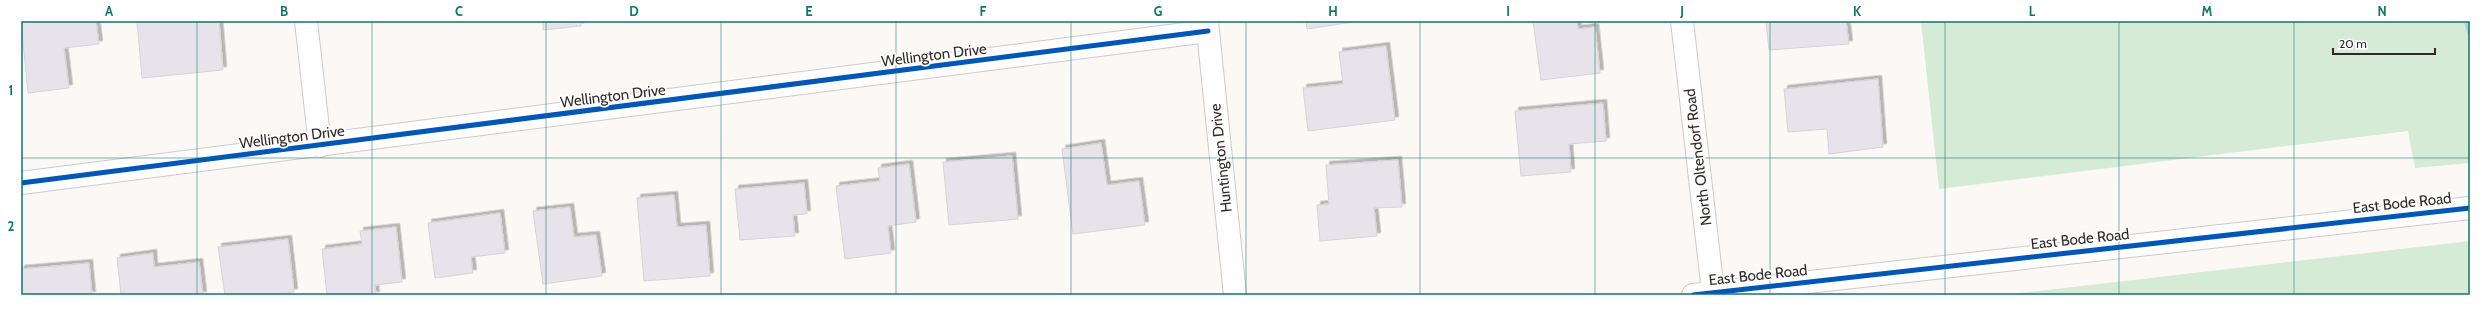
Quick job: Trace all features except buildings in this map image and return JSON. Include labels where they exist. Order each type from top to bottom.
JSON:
[{"type":"street","points":[[306,21],[320,146]]},
{"type":"street","name":"North Oltendorf Road","points":[[1682,21],[1703,294]]},
{"type":"street","name":"Wellington Drive","points":[[21,183],[320,146],[1207,26]]},
{"type":"street","name":"Huntington Drive","points":[[1207,26],[1235,295]]},
{"type":"street","name":"East Bode Road","points":[[1703,294],[2470,208]]},
{"type":"green space","points":[[1921,21],[2470,21],[2470,163],[2415,168],[2408,131],[1939,189]]},
{"type":"green space","points":[[2470,241],[2470,295],[2004,295]]},
{"type":"water","points":[[2464,21],[2470,21],[2470,43]]},
{"type":"cycle path","points":[[21,183],[1208,31]]},
{"type":"cycle path","points":[[1693,295],[2470,208]]}]
